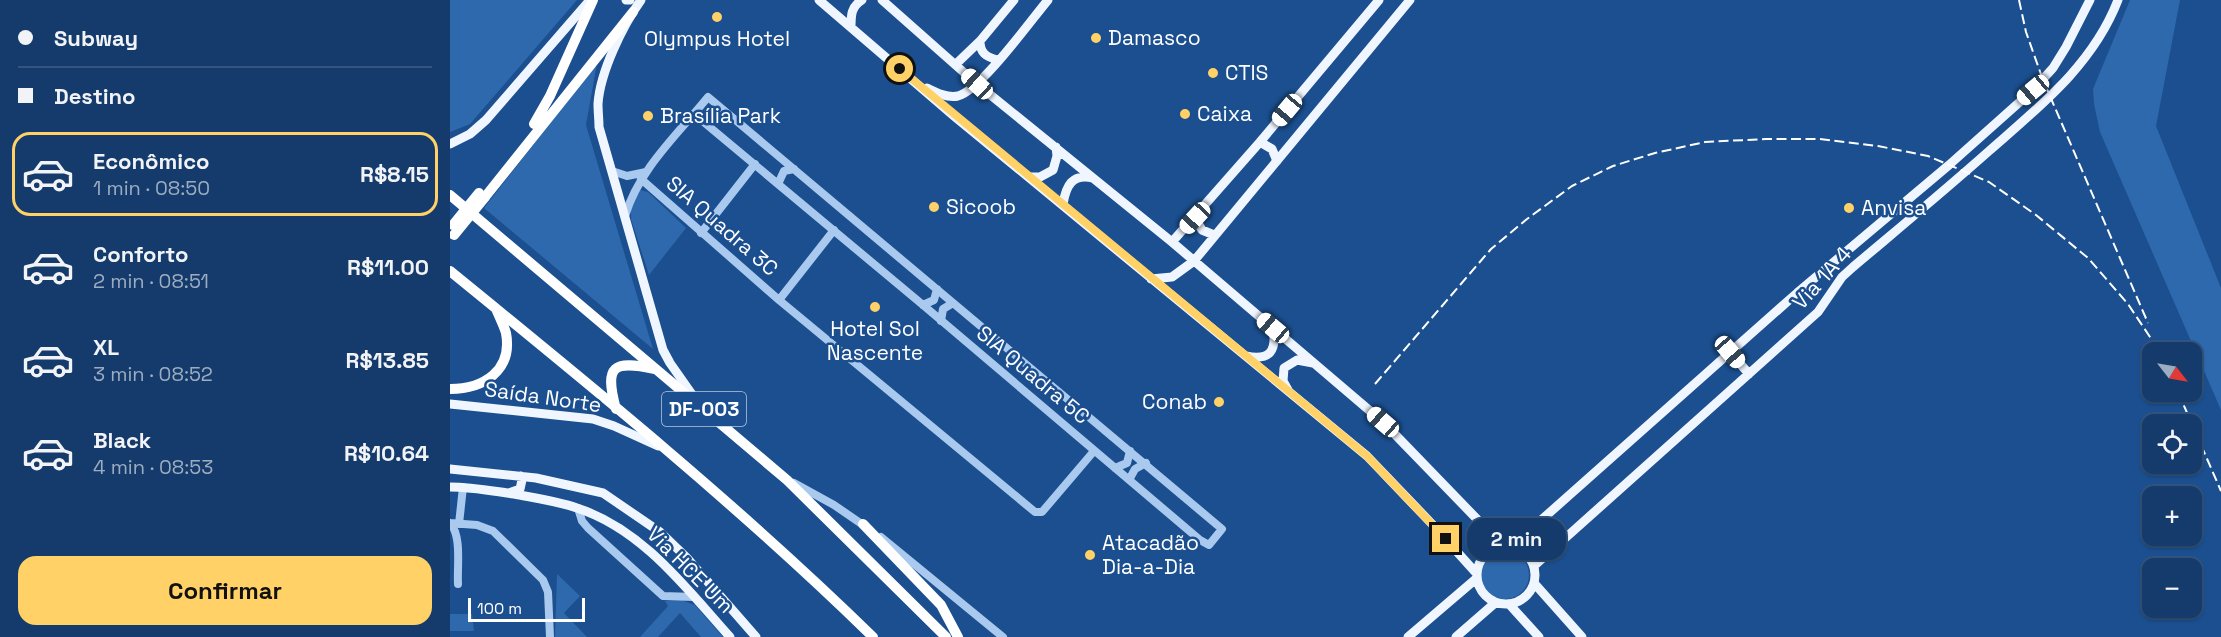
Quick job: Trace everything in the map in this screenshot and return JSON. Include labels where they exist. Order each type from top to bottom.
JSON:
[{"type":"highway","points":[[450,240],[542,112],[592,0]]},
{"type":"highway","points":[[450,228],[482,195],[633,12]]},
{"type":"highway","name":"DF-003","points":[[450,195],[787,480],[946,637]]},
{"type":"highway","name":"DF-003","points":[[450,271],[801,566],[873,637]]},
{"type":"highway","points":[[450,389],[482,384],[498,369],[505,352],[506,336],[495,308]]},
{"type":"highway","points":[[616,409],[610,387],[610,378],[615,369],[621,365],[634,364],[658,370]]},
{"type":"highway","points":[[863,524],[941,605],[958,637]]},
{"type":"main road","points":[[450,144],[470,134],[486,120],[592,0]]},
{"type":"main road","points":[[641,0],[633,12],[602,82],[598,104],[599,127],[663,350],[701,407]]},
{"type":"main road","points":[[819,0],[1150,279],[1367,456],[1432,524],[1477,576],[1483,593],[1496,603],[1509,604],[1525,598],[1534,583],[1534,566],[1529,557],[1522,550],[1508,546],[1493,549],[1479,564],[1477,576],[1410,637]]},
{"type":"main road","points":[[851,27],[851,14],[856,3],[862,0]]},
{"type":"main road","points":[[882,0],[977,84],[1095,178],[1316,363],[1383,422],[1508,546]]},
{"type":"main road","points":[[956,64],[980,41],[1014,0]]},
{"type":"main road","points":[[914,82],[950,97],[960,95],[977,84],[1048,0]]},
{"type":"main road","points":[[1172,242],[1260,142],[1378,0]]},
{"type":"main road","points":[[1150,279],[1172,277],[1194,261],[1410,0]]},
{"type":"main road","name":"Via 1A 4","points":[[1508,546],[2033,90],[2053,68],[2090,0]]},
{"type":"main road","name":"Via 1A 4","points":[[1534,566],[1818,312],[1842,277],[1853,267],[2058,91],[2095,44],[2118,0]]},
{"type":"main road","points":[[980,41],[980,49],[984,55],[998,60]]},
{"type":"main road","points":[[1260,142],[1272,149],[1277,161]]},
{"type":"main road","points":[[1030,177],[1040,177],[1053,170],[1058,156],[1056,147]]},
{"type":"main road","points":[[1063,204],[1068,185],[1073,180],[1079,177],[1095,178]]},
{"type":"main road","points":[[1195,218],[1202,230],[1214,235]]},
{"type":"main road","points":[[1246,356],[1262,358],[1272,351],[1273,328]]},
{"type":"main road","points":[[1730,352],[1749,374]]},
{"type":"main road","points":[[1290,393],[1283,381],[1284,368],[1297,360],[1316,363]]},
{"type":"main road","name":"Saída Norte","points":[[450,404],[593,419],[662,447]]},
{"type":"main road","points":[[450,469],[536,478],[603,492],[660,532],[687,558],[756,637]]},
{"type":"main road","points":[[506,493],[520,489],[522,480],[520,476]]},
{"type":"main road","points":[[535,498],[536,478]]},
{"type":"main road","name":"Via HCE Um","points":[[450,487],[477,487],[535,498],[578,508],[608,522],[640,543],[665,565],[730,637]]},
{"type":"main road","points":[[1534,583],[1582,637]]},
{"type":"main road","points":[[1456,637],[1496,603]]},
{"type":"main road","points":[[1509,604],[1539,637]]},
{"type":"street","points":[[624,217],[629,201],[644,176],[708,97],[1146,463],[1135,469],[1129,480]]},
{"type":"street","points":[[694,114],[834,230],[779,300],[1026,505],[1040,513],[1094,451]]},
{"type":"street","points":[[701,233],[755,164]]},
{"type":"street","points":[[778,184],[784,171],[794,169]]},
{"type":"street","points":[[612,171],[627,176],[644,176]]},
{"type":"street","name":"SIA Quadra 3C","points":[[644,176],[701,233],[779,300]]},
{"type":"street","name":"SIA Quadra 5C","points":[[834,230],[1114,468],[1209,545],[1222,529],[1146,463]]},
{"type":"street","points":[[923,305],[934,300],[937,289]]},
{"type":"street","points":[[941,321],[943,309],[953,303]]},
{"type":"street","points":[[1114,468],[1127,463],[1130,451]]},
{"type":"street","points":[[787,480],[834,504],[863,524],[900,551],[1003,637]]},
{"type":"street","points":[[459,524],[463,487]]},
{"type":"street","points":[[578,508],[582,521],[588,528],[663,596],[694,597]]},
{"type":"street","points":[[458,584],[455,528],[450,523],[477,525],[493,531],[543,580],[548,592],[549,637]]},
{"type":"shaded area","points":[[450,0],[577,0],[470,124],[450,132]]},
{"type":"shaded area","points":[[2130,0],[2180,0],[2156,126],[2221,288],[2221,410],[2202,366],[2202,342],[2191,342],[2100,132],[2093,89]]},
{"type":"shaded area","points":[[597,63],[586,125],[653,349],[484,208]]},
{"type":"shaded area","points":[[640,190],[648,192],[686,228],[649,275],[631,219],[631,201]]},
{"type":"shaded area","points":[[1505,551],[1522,558],[1529,575],[1522,592],[1505,599],[1488,592],[1481,575],[1488,558]]},
{"type":"shaded area","points":[[557,574],[580,596],[564,613],[587,637],[555,637]]},
{"type":"shaded area","points":[[681,600],[695,605],[723,637],[701,637],[680,613],[658,637],[640,637],[668,606],[665,601]]},
{"type":"shaded area","points":[[450,614],[472,614],[474,631],[450,631]]},
{"type":"railway","points":[[2019,0],[2026,32],[2043,80],[2148,323]]},
{"type":"railway","points":[[1375,384],[1491,249],[1527,219],[1572,186],[1613,166],[1655,153],[1705,142],[1819,139],[1878,146],[1928,156],[1989,182],[2036,215],[2088,258],[2128,304],[2153,342]]},
{"type":"railway","points":[[2182,402],[2221,491]]},
{"type":"place","name":"Olympus Hotel","points":[[717,17]]},
{"type":"place","name":"Damasco","points":[[1096,38]]},
{"type":"place","name":"CTIS","points":[[1213,73]]},
{"type":"place","name":"Caixa","points":[[1185,114]]},
{"type":"place","name":"Brasília Park","points":[[648,116]]},
{"type":"place","name":"Sicoob","points":[[934,207]]},
{"type":"place","name":"Anvisa","points":[[1849,208]]},
{"type":"place","name":"Hotel Sol Nascente","points":[[875,307]]},
{"type":"place","name":"Conab","points":[[1219,402]]},
{"type":"place","name":"Atacadão Dia-a-Dia","points":[[1090,555]]},
{"type":"route","points":[[900,69],[1367,456],[1446,539]]}]
